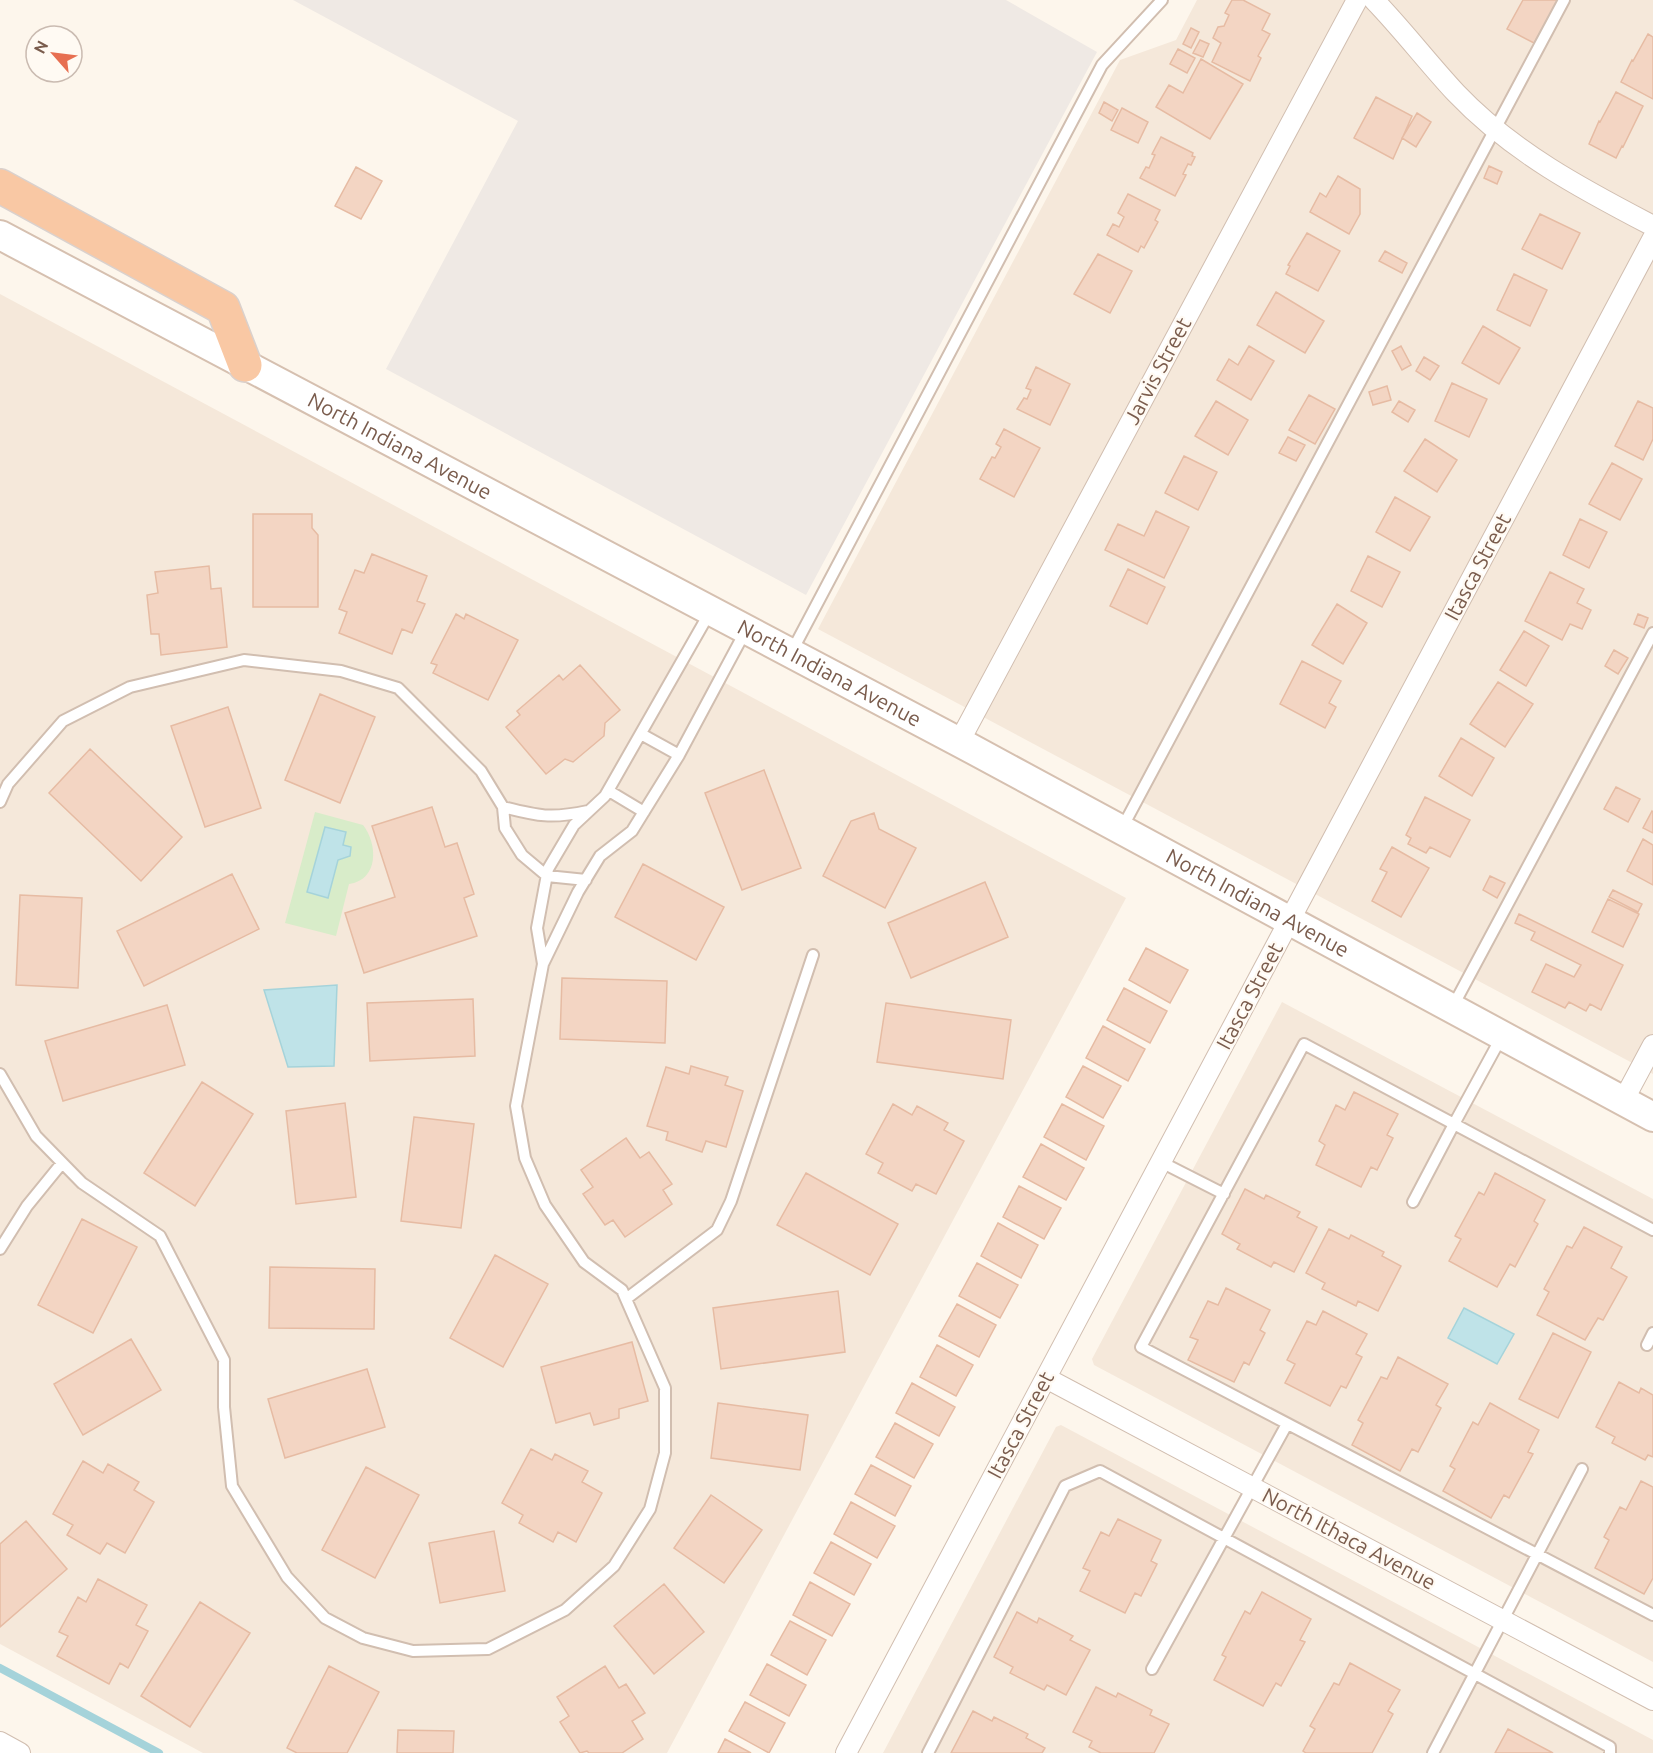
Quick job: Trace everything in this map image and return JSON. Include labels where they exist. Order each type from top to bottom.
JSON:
[{"type":"highway","points":[[0,186],[223,308],[245,364]]},
{"type":"main road","name":"North Indiana Avenue","points":[[0,235],[959,742],[1653,1117]]},
{"type":"street","name":"Jarvis Street","points":[[959,742],[1357,0]]},
{"type":"street","points":[[1374,0],[1457,94],[1496,129],[1538,163],[1653,226]]},
{"type":"street","name":"Itasca Street","points":[[847,1753],[1653,238]]},
{"type":"street","points":[[1623,1101],[1653,1045]]},
{"type":"street","name":"North Ithaca Avenue","points":[[1046,1378],[1653,1700]]},
{"type":"lane","points":[[790,653],[1102,65],[1162,0]]},
{"type":"lane","points":[[1121,830],[1564,0]]},
{"type":"lane","points":[[543,964],[537,928],[548,869],[574,825],[609,791],[711,611]]},
{"type":"lane","points":[[0,1074],[36,1136],[62,1163],[82,1183],[160,1236],[224,1360],[224,1407],[232,1486],[287,1577],[325,1618],[363,1638],[413,1651],[488,1649],[565,1610],[614,1566],[650,1509],[665,1453],[665,1388],[622,1290],[584,1262],[545,1205],[525,1158],[516,1106],[543,964],[600,855],[632,831],[679,755],[746,630]]},
{"type":"lane","points":[[1452,1009],[1653,633]]},
{"type":"lane","points":[[0,802],[8,784],[63,722],[130,687],[244,660],[341,670],[398,688],[481,771],[503,807],[505,828],[522,855],[547,876],[586,880]]},
{"type":"lane","points":[[641,734],[679,755]]},
{"type":"lane","points":[[609,791],[644,812]]},
{"type":"lane","points":[[503,807],[542,817],[567,816],[590,811]]},
{"type":"lane","points":[[626,1299],[717,1230],[731,1200],[813,955]]},
{"type":"lane","points":[[1413,1202],[1502,1036]]},
{"type":"lane","points":[[1653,1230],[1304,1044],[1142,1347],[1653,1615]]},
{"type":"lane","points":[[1161,1162],[1224,1194]]},
{"type":"lane","points":[[0,1249],[27,1206],[62,1163]]},
{"type":"lane","points":[[1647,1345],[1653,1334]]},
{"type":"lane","points":[[1152,1669],[1287,1424]]},
{"type":"lane","points":[[1433,1753],[1582,1469]]},
{"type":"lane","points":[[928,1753],[1065,1486],[1100,1471],[1611,1747],[1610,1753]]},
{"type":"shaded area","points":[[293,0],[1006,0],[1097,52],[806,595],[386,369],[518,121]]},
{"type":"shaded area","points":[[1197,0],[1653,0],[1653,1074],[818,629],[1120,60],[1176,40]]},
{"type":"shaded area","points":[[0,294],[1126,898],[667,1753],[203,1753],[0,1644]]},
{"type":"shaded area","points":[[1282,1002],[1653,1199],[1653,1662],[1094,1365],[1092,1359]]},
{"type":"shaded area","points":[[1061,1425],[1653,1740],[1653,1753],[883,1753],[1056,1427]]},
{"type":"green space","points":[[315,812],[363,825],[373,851],[371,869],[366,876],[349,884],[336,936],[285,923]]},
{"type":"water","points":[[325,827],[346,832],[343,845],[351,847],[350,856],[338,860],[328,898],[307,892]]},
{"type":"water","points":[[337,985],[334,1066],[288,1067],[264,990]]},
{"type":"water","points":[[1464,1308],[1514,1334],[1497,1364],[1448,1338]]},
{"type":"building","points":[[1232,0],[1243,0],[1270,14],[1262,30],[1270,34],[1258,56],[1261,58],[1250,81],[1212,62],[1221,43],[1213,38],[1218,27],[1224,26],[1229,15],[1225,13]]},
{"type":"building","points":[[1523,0],[1558,0],[1534,43],[1507,29]]},
{"type":"building","points":[[1191,28],[1199,32],[1191,48],[1183,44]]},
{"type":"building","points":[[1648,34],[1653,37],[1653,99],[1621,82]]},
{"type":"building","points":[[1200,40],[1209,44],[1203,57],[1193,53]]},
{"type":"building","points":[[1178,49],[1195,58],[1187,73],[1170,64]]},
{"type":"building","points":[[1201,59],[1243,84],[1210,139],[1156,107],[1169,85],[1183,93]]},
{"type":"building","points":[[1616,92],[1643,106],[1616,158],[1589,144]]},
{"type":"building","points":[[1376,97],[1412,116],[1393,159],[1354,138]]},
{"type":"building","points":[[1104,102],[1118,110],[1112,121],[1099,113]]},
{"type":"building","points":[[1122,108],[1148,122],[1138,143],[1111,130]]},
{"type":"building","points":[[1417,113],[1431,122],[1416,147],[1402,138]]},
{"type":"building","points":[[1161,137],[1193,153],[1192,156],[1195,157],[1191,165],[1188,164],[1183,174],[1186,175],[1175,196],[1140,178],[1146,167],[1149,168],[1155,155],[1152,154]]},
{"type":"building","points":[[1489,166],[1502,172],[1497,184],[1484,178]]},
{"type":"building","points":[[356,167],[382,181],[361,219],[335,206]]},
{"type":"building","points":[[1338,176],[1360,189],[1360,214],[1349,234],[1310,212],[1320,193],[1326,197]]},
{"type":"building","points":[[1128,194],[1160,210],[1155,220],[1158,222],[1144,248],[1141,246],[1138,252],[1107,235],[1113,224],[1119,227],[1124,217],[1118,213]]},
{"type":"building","points":[[1540,214],[1580,233],[1562,269],[1522,249]]},
{"type":"building","points":[[1307,233],[1340,251],[1318,291],[1286,274],[1290,266],[1288,265]]},
{"type":"building","points":[[1385,251],[1407,263],[1402,273],[1379,261]]},
{"type":"building","points":[[1098,254],[1132,271],[1110,313],[1074,294]]},
{"type":"building","points":[[1514,274],[1547,290],[1530,326],[1497,310]]},
{"type":"building","points":[[1276,292],[1324,321],[1305,353],[1257,325]]},
{"type":"building","points":[[1483,326],[1520,348],[1499,384],[1462,363]]},
{"type":"building","points":[[1249,346],[1274,361],[1251,400],[1217,380],[1229,359],[1238,365]]},
{"type":"building","points":[[1401,346],[1411,365],[1402,370],[1392,351]]},
{"type":"building","points":[[1424,357],[1439,366],[1430,380],[1416,371]]},
{"type":"building","points":[[1036,367],[1070,384],[1050,425],[1017,409],[1024,398],[1027,399],[1031,390],[1026,388]]},
{"type":"building","points":[[1452,383],[1487,399],[1469,437],[1435,421]]},
{"type":"building","points":[[1387,386],[1391,400],[1373,405],[1369,392]]},
{"type":"building","points":[[1309,395],[1335,409],[1315,444],[1289,430]]},
{"type":"building","points":[[1216,401],[1248,420],[1228,455],[1195,436]]},
{"type":"building","points":[[1399,401],[1415,410],[1408,422],[1392,412]]},
{"type":"building","points":[[1638,401],[1653,408],[1653,439],[1643,460],[1615,446]]},
{"type":"building","points":[[1004,429],[1040,448],[1014,497],[980,479],[992,457],[995,458],[1001,447],[996,444]]},
{"type":"building","points":[[1288,437],[1305,445],[1296,461],[1279,453]]},
{"type":"building","points":[[1425,439],[1457,460],[1437,492],[1404,471]]},
{"type":"building","points":[[1184,456],[1217,472],[1198,510],[1165,493]]},
{"type":"building","points":[[1612,463],[1642,479],[1620,520],[1589,504]]},
{"type":"building","points":[[1395,497],[1430,517],[1410,551],[1376,532]]},
{"type":"building","points":[[1156,511],[1189,527],[1164,578],[1105,550],[1118,524],[1144,536]]},
{"type":"building","points":[[253,514],[312,514],[312,528],[318,535],[318,607],[253,607]]},
{"type":"building","points":[[1580,519],[1607,532],[1589,568],[1563,555]]},
{"type":"building","points":[[372,554],[427,576],[417,601],[425,604],[412,633],[402,629],[392,654],[339,633],[347,612],[339,609],[355,570],[364,573]]},
{"type":"building","points":[[1368,556],[1400,572],[1382,607],[1351,591]]},
{"type":"building","points":[[209,566],[211,589],[221,588],[227,647],[161,655],[159,634],[151,634],[147,595],[158,593],[155,572]]},
{"type":"building","points":[[1128,569],[1165,587],[1147,624],[1110,606]]},
{"type":"building","points":[[1550,572],[1584,589],[1577,603],[1591,610],[1582,629],[1570,624],[1562,640],[1525,621]]},
{"type":"building","points":[[1337,604],[1367,623],[1343,664],[1312,645]]},
{"type":"building","points":[[456,614],[464,619],[466,614],[518,640],[488,700],[433,673],[437,665],[431,663]]},
{"type":"building","points":[[1638,614],[1648,618],[1644,628],[1634,624]]},
{"type":"building","points":[[1524,631],[1549,646],[1526,686],[1500,670]]},
{"type":"building","points":[[1614,650],[1628,658],[1618,674],[1605,666]]},
{"type":"building","points":[[1302,661],[1341,681],[1329,703],[1336,707],[1325,728],[1280,704]]},
{"type":"building","points":[[580,665],[620,710],[605,723],[604,736],[573,762],[565,759],[546,774],[506,727],[520,715],[517,711],[559,675],[563,680]]},
{"type":"building","points":[[1498,682],[1533,704],[1505,747],[1470,724]]},
{"type":"building","points":[[320,694],[375,717],[340,803],[285,780]]},
{"type":"building","points":[[228,707],[261,808],[205,827],[171,726]]},
{"type":"building","points":[[1461,738],[1494,758],[1472,796],[1439,776]]},
{"type":"building","points":[[90,749],[182,837],[141,881],[49,793]]},
{"type":"building","points":[[764,770],[801,868],[742,890],[705,793]]},
{"type":"building","points":[[1616,787],[1640,799],[1628,822],[1604,809]]},
{"type":"building","points":[[1425,797],[1470,820],[1450,857],[1430,847],[1426,853],[1408,844],[1411,838],[1406,835]]},
{"type":"building","points":[[432,807],[445,847],[457,843],[474,894],[464,898],[477,936],[364,973],[345,913],[395,897],[372,826]]},
{"type":"building","points":[[1653,812],[1653,833],[1643,828]]},
{"type":"building","points":[[874,813],[879,829],[916,848],[885,908],[823,876],[851,821]]},
{"type":"building","points":[[1643,839],[1653,845],[1653,885],[1627,871]]},
{"type":"building","points":[[1392,847],[1429,868],[1401,917],[1372,901],[1387,872],[1380,869]]},
{"type":"building","points":[[643,864],[724,907],[696,960],[615,917]]},
{"type":"building","points":[[232,874],[259,929],[144,986],[117,931]]},
{"type":"building","points":[[1490,876],[1505,883],[1497,898],[1483,890]]},
{"type":"building","points":[[985,882],[1008,937],[911,978],[888,923]]},
{"type":"building","points":[[1613,890],[1642,904],[1638,912],[1609,897]]},
{"type":"building","points":[[20,895],[82,898],[78,988],[16,985]]},
{"type":"building","points":[[1608,899],[1639,914],[1623,947],[1592,932]]},
{"type":"building","points":[[1519,914],[1623,965],[1601,1010],[1590,1004],[1586,1011],[1569,1002],[1565,1008],[1532,992],[1546,964],[1574,977],[1581,965],[1531,940],[1535,932],[1515,923]]},
{"type":"building","points":[[1146,948],[1188,970],[1170,1003],[1129,980]]},
{"type":"building","points":[[562,978],[667,981],[665,1043],[560,1039]]},
{"type":"building","points":[[1124,988],[1167,1011],[1150,1043],[1107,1020]]},
{"type":"building","points":[[473,999],[475,1056],[370,1061],[367,1003]]},
{"type":"building","points":[[886,1003],[1011,1020],[1003,1079],[877,1062]]},
{"type":"building","points":[[167,1005],[185,1065],[63,1101],[45,1041]]},
{"type":"building","points":[[1103,1026],[1145,1049],[1128,1081],[1086,1058]]},
{"type":"building","points":[[691,1066],[728,1077],[725,1085],[743,1091],[726,1147],[706,1141],[702,1152],[666,1140],[668,1132],[647,1126],[666,1067],[689,1074]]},
{"type":"building","points":[[1083,1066],[1121,1086],[1103,1118],[1066,1097]]},
{"type":"building","points":[[202,1082],[253,1114],[195,1206],[144,1173]]},
{"type":"building","points":[[1354,1092],[1398,1114],[1387,1135],[1393,1138],[1377,1170],[1371,1167],[1361,1187],[1316,1165],[1325,1145],[1319,1141],[1336,1105],[1345,1110]]},
{"type":"building","points":[[345,1103],[356,1197],[296,1204],[286,1111]]},
{"type":"building","points":[[893,1104],[912,1115],[917,1106],[948,1123],[944,1130],[964,1141],[936,1194],[916,1184],[912,1191],[878,1173],[883,1163],[866,1154]]},
{"type":"building","points":[[1062,1104],[1104,1126],[1086,1160],[1044,1137]]},
{"type":"building","points":[[414,1117],[474,1124],[461,1228],[401,1221]]},
{"type":"building","points":[[626,1138],[640,1158],[649,1152],[672,1184],[663,1190],[672,1204],[625,1237],[613,1220],[605,1225],[583,1194],[593,1187],[581,1170]]},
{"type":"building","points":[[1041,1144],[1084,1168],[1066,1200],[1023,1177]]},
{"type":"building","points":[[806,1173],[898,1224],[870,1275],[777,1225]]},
{"type":"building","points":[[1495,1173],[1545,1200],[1534,1221],[1538,1224],[1515,1267],[1510,1264],[1497,1287],[1449,1261],[1461,1239],[1455,1236],[1479,1192],[1484,1195]]},
{"type":"building","points":[[1019,1186],[1061,1208],[1044,1239],[1003,1217]]},
{"type":"building","points":[[1245,1189],[1264,1199],[1266,1195],[1300,1212],[1297,1217],[1317,1227],[1294,1272],[1274,1262],[1271,1267],[1237,1249],[1240,1244],[1222,1234]]},
{"type":"building","points":[[82,1219],[137,1247],[93,1333],[38,1305]]},
{"type":"building","points":[[998,1223],[1038,1245],[1021,1278],[981,1256]]},
{"type":"building","points":[[1584,1227],[1622,1247],[1611,1268],[1627,1277],[1603,1320],[1598,1318],[1585,1340],[1537,1315],[1549,1292],[1544,1289],[1567,1246],[1572,1248]]},
{"type":"building","points":[[1329,1229],[1349,1239],[1351,1235],[1384,1252],[1382,1256],[1401,1266],[1378,1311],[1358,1301],[1356,1306],[1322,1289],[1325,1283],[1306,1273]]},
{"type":"building","points":[[495,1255],[548,1284],[503,1367],[450,1338]]},
{"type":"building","points":[[977,1263],[1018,1285],[1000,1318],[959,1296]]},
{"type":"building","points":[[270,1267],[375,1269],[374,1329],[269,1328]]},
{"type":"building","points":[[1226,1288],[1270,1310],[1260,1330],[1265,1333],[1249,1365],[1244,1362],[1234,1382],[1188,1360],[1198,1340],[1190,1337],[1208,1301],[1218,1305]]},
{"type":"building","points":[[838,1291],[845,1352],[721,1369],[713,1308]]},
{"type":"building","points":[[957,1304],[996,1325],[979,1357],[939,1336]]},
{"type":"building","points":[[1323,1311],[1367,1334],[1356,1354],[1362,1357],[1346,1388],[1341,1386],[1330,1406],[1285,1383],[1295,1364],[1287,1360],[1307,1321],[1316,1325]]},
{"type":"building","points":[[1553,1333],[1591,1352],[1558,1418],[1519,1399]]},
{"type":"building","points":[[131,1339],[161,1390],[83,1435],[54,1384]]},
{"type":"building","points":[[632,1342],[648,1401],[619,1409],[619,1418],[594,1425],[590,1413],[556,1423],[541,1367]]},
{"type":"building","points":[[937,1345],[973,1365],[956,1396],[920,1377]]},
{"type":"building","points":[[1398,1357],[1448,1384],[1436,1405],[1441,1408],[1418,1452],[1412,1449],[1400,1471],[1352,1445],[1363,1423],[1358,1420],[1381,1377],[1387,1379]]},
{"type":"building","points":[[367,1369],[385,1427],[285,1458],[268,1399]]},
{"type":"building","points":[[1619,1382],[1639,1393],[1641,1388],[1653,1395],[1653,1457],[1648,1455],[1645,1460],[1612,1443],[1615,1437],[1596,1427]]},
{"type":"building","points":[[912,1383],[955,1407],[939,1436],[896,1413]]},
{"type":"building","points":[[718,1403],[808,1415],[800,1470],[711,1458]]},
{"type":"building","points":[[1490,1403],[1539,1430],[1528,1452],[1533,1454],[1509,1498],[1504,1495],[1491,1518],[1443,1491],[1455,1469],[1450,1466],[1473,1422],[1478,1425]]},
{"type":"building","points":[[895,1423],[933,1444],[914,1478],[876,1457]]},
{"type":"building","points":[[531,1449],[552,1460],[555,1454],[588,1471],[582,1482],[602,1493],[576,1542],[558,1532],[553,1542],[519,1523],[523,1515],[502,1503]]},
{"type":"building","points":[[83,1461],[103,1473],[108,1464],[139,1482],[134,1490],[154,1502],[125,1553],[107,1543],[100,1554],[67,1535],[73,1525],[53,1514]]},
{"type":"building","points":[[871,1465],[911,1486],[895,1516],[855,1494]]},
{"type":"building","points":[[366,1467],[419,1495],[375,1578],[322,1550]]},
{"type":"building","points":[[1641,1481],[1653,1487],[1653,1578],[1644,1594],[1595,1568],[1609,1540],[1604,1537],[1620,1507],[1626,1510]]},
{"type":"building","points":[[711,1495],[762,1530],[724,1583],[674,1548]]},
{"type":"building","points":[[851,1502],[895,1526],[877,1558],[834,1534]]},
{"type":"building","points":[[1118,1519],[1161,1540],[1151,1561],[1157,1564],[1141,1596],[1135,1593],[1125,1613],[1080,1591],[1090,1571],[1083,1568],[1101,1532],[1109,1536]]},
{"type":"building","points":[[26,1521],[67,1569],[0,1627],[0,1544]]},
{"type":"building","points":[[494,1531],[505,1591],[440,1603],[429,1543]]},
{"type":"building","points":[[831,1542],[871,1564],[854,1595],[814,1573]]},
{"type":"building","points":[[98,1579],[147,1605],[136,1625],[148,1631],[128,1668],[120,1663],[109,1684],[57,1656],[68,1636],[59,1632],[78,1597],[86,1602]]},
{"type":"building","points":[[810,1582],[850,1604],[832,1636],[793,1615]]},
{"type":"building","points":[[664,1584],[704,1632],[654,1674],[614,1626]]},
{"type":"building","points":[[1262,1592],[1311,1619],[1300,1640],[1305,1642],[1281,1686],[1276,1683],[1263,1706],[1214,1680],[1226,1657],[1222,1655],[1245,1611],[1250,1614]]},
{"type":"building","points":[[200,1602],[250,1633],[190,1727],[141,1696]]},
{"type":"building","points":[[1017,1612],[1037,1623],[1039,1618],[1073,1636],[1070,1640],[1090,1650],[1066,1695],[1047,1685],[1044,1690],[1010,1673],[1013,1667],[994,1657]]},
{"type":"building","points":[[790,1621],[826,1640],[807,1675],[771,1655]]},
{"type":"building","points":[[1350,1663],[1400,1690],[1388,1711],[1393,1714],[1372,1753],[1306,1753],[1303,1751],[1315,1729],[1310,1726],[1334,1683],[1339,1685]]},
{"type":"building","points":[[767,1664],[806,1685],[789,1716],[750,1695]]},
{"type":"building","points":[[329,1666],[379,1692],[347,1753],[297,1753],[287,1748]]},
{"type":"building","points":[[605,1666],[619,1688],[626,1684],[645,1713],[632,1721],[643,1739],[622,1753],[589,1753],[587,1751],[580,1753],[560,1722],[569,1716],[557,1697]]},
{"type":"building","points":[[1096,1687],[1116,1697],[1118,1693],[1152,1710],[1150,1715],[1169,1724],[1154,1753],[1101,1753],[1089,1747],[1092,1741],[1073,1732]]},
{"type":"building","points":[[745,1702],[785,1723],[769,1753],[729,1731]]},
{"type":"building","points":[[973,1711],[992,1721],[994,1717],[1028,1734],[1026,1738],[1045,1748],[1042,1753],[951,1753]]},
{"type":"building","points":[[1508,1729],[1553,1753],[1495,1753]]},
{"type":"building","points":[[398,1730],[454,1731],[453,1753],[397,1753]]},
{"type":"building","points":[[725,1739],[751,1753],[718,1753]]},
{"type":"waterway","points":[[0,1668],[159,1753]]}]
